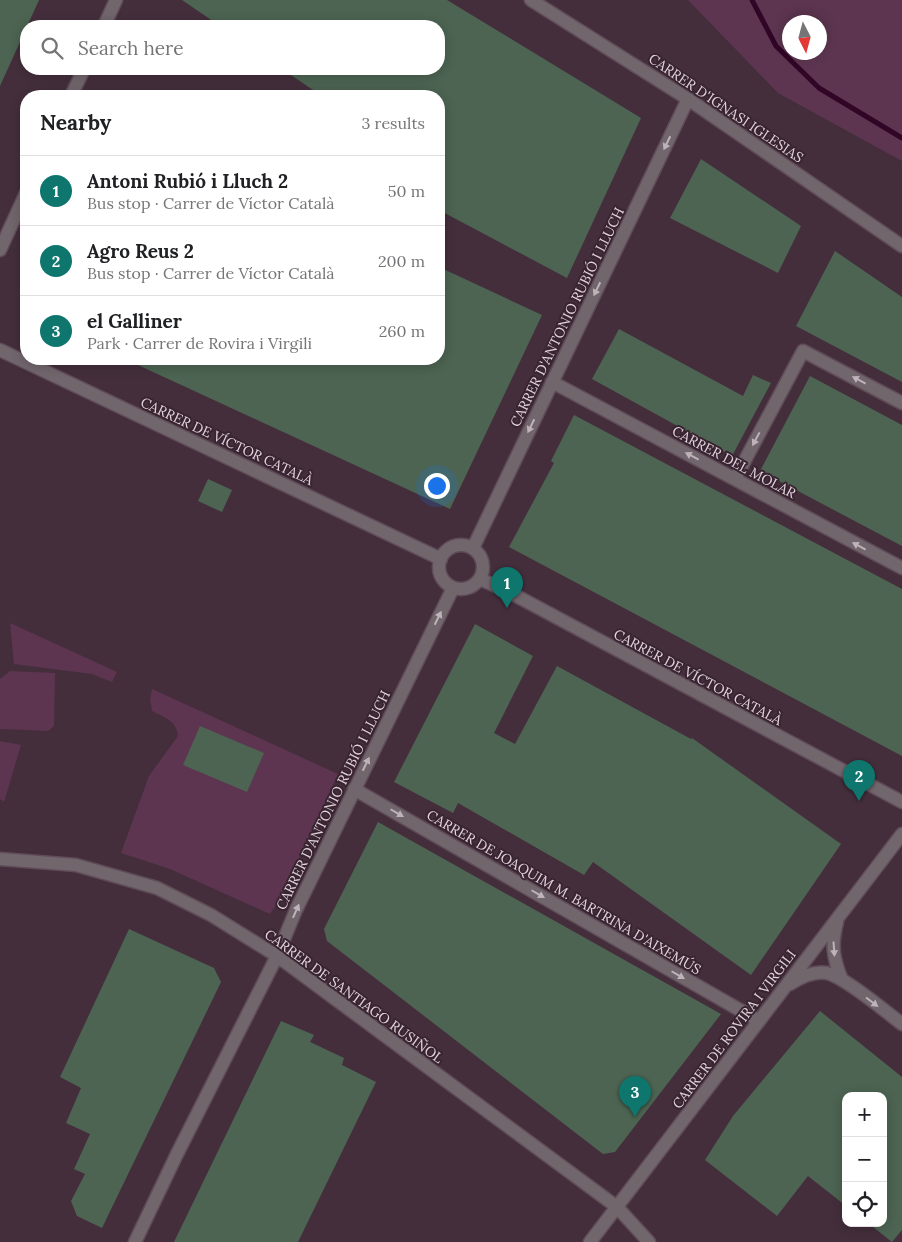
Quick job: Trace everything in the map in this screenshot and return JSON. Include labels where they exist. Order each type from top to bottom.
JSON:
[{"type":"street","points":[[107,20],[116,0]]},
{"type":"street","name":"CARRER D'IGNASI IGLESIAS","points":[[531,0],[688,99],[902,246]]},
{"type":"street","points":[[74,90],[81,75]]},
{"type":"street","name":"CARRER D'ANTONIO RUBIÓ I LLUCH","points":[[473,548],[688,99]]},
{"type":"street","points":[[0,250],[20,207]]},
{"type":"street","name":"CARRER DE VÍCTOR CATALÀ","points":[[0,350],[20,359]]},
{"type":"street","points":[[735,479],[803,351],[902,403]]},
{"type":"street","name":"CARRER DE VÍCTOR CATALÀ","points":[[32,365],[441,559]]},
{"type":"street","name":"CARRER DEL MOLAR","points":[[552,382],[902,568]]},
{"type":"street","points":[[456,546],[473,548],[483,562],[483,572],[480,579],[470,588],[453,588],[441,576],[439,565],[441,559],[447,550],[456,546]]},
{"type":"street","name":"CARRER DE VÍCTOR CATALÀ","points":[[480,579],[511,593],[902,802]]},
{"type":"street","name":"CARRER D'ANTONIO RUBIÓ I LLUCH","points":[[135,1242],[176,1156],[277,956],[296,910],[453,588]]},
{"type":"street","name":"CARRER DE JOAQUIM M. BARTRINA D'AIXEMÚS","points":[[354,789],[758,1021]]},
{"type":"street","name":"CARRER DE ROVIRA I VIRGILI","points":[[590,1242],[902,834]]},
{"type":"street","name":"CARRER DE SANTIAGO RUSIÑOL","points":[[0,859],[76,865],[157,888],[211,915],[277,956],[617,1207],[649,1242]]},
{"type":"street","points":[[838,918],[833,937],[833,950],[842,980]]},
{"type":"street","points":[[780,993],[797,980],[815,973],[827,973],[842,980],[902,1024]]},
{"type":"shaded area","points":[[688,0],[902,0],[902,161],[778,93]]},
{"type":"shaded area","points":[[10,623],[117,672],[112,682],[92,674],[14,664]]},
{"type":"shaded area","points":[[10,671],[55,673],[54,726],[48,731],[0,729],[0,679]]},
{"type":"shaded area","points":[[152,689],[338,774],[280,899],[270,914],[170,869],[121,853],[149,776],[178,736],[172,723],[152,711],[150,699]]},
{"type":"shaded area","points":[[0,741],[21,745],[4,802],[0,799]]},
{"type":"building","points":[[0,0],[39,0],[30,20],[20,20],[20,42],[0,86]]},
{"type":"building","points":[[182,0],[447,0],[641,118],[567,278],[445,213],[445,90],[313,90],[291,75],[445,75],[445,20],[211,20]]},
{"type":"building","points":[[701,159],[801,226],[778,273],[670,218]]},
{"type":"building","points":[[835,251],[902,297],[902,382],[796,326]]},
{"type":"building","points":[[445,270],[542,315],[450,509],[138,365],[445,365]]},
{"type":"building","points":[[619,329],[743,396],[753,375],[771,383],[732,456],[592,379]]},
{"type":"building","points":[[810,376],[902,425],[902,546],[760,471]]},
{"type":"building","points":[[574,415],[902,589],[902,756],[509,547],[554,463],[551,461]]},
{"type":"building","points":[[208,479],[232,490],[222,512],[198,501]]},
{"type":"building","points":[[475,624],[533,656],[494,733],[515,744],[557,666],[692,738],[841,844],[751,975],[593,862],[584,875],[458,803],[453,813],[394,782]]},
{"type":"building","points":[[200,726],[264,753],[247,792],[183,765]]},
{"type":"building","points":[[378,822],[721,1014],[615,1152],[603,1154],[327,941],[324,929]]},
{"type":"building","points":[[129,929],[214,968],[221,982],[102,1228],[77,1216],[71,1201],[85,1174],[74,1169],[90,1134],[66,1123],[81,1088],[60,1077]]},
{"type":"building","points":[[820,1011],[902,1077],[902,1230],[892,1242],[873,1227],[887,1227],[887,1092],[842,1092],[842,1203],[808,1176],[777,1216],[705,1160],[733,1116]]},
{"type":"building","points":[[281,1021],[314,1035],[310,1042],[344,1058],[342,1065],[376,1082],[298,1242],[174,1242]]},
{"type":"waterway","points":[[752,0],[776,46],[819,88],[902,138]]},
{"type":"place","name":"Antoni Rubió i Lluch 2","points":[[507,608]]},
{"type":"place","name":"Agro Reus 2","points":[[859,801]]},
{"type":"place","name":"el Galliner","points":[[635,1117]]}]
